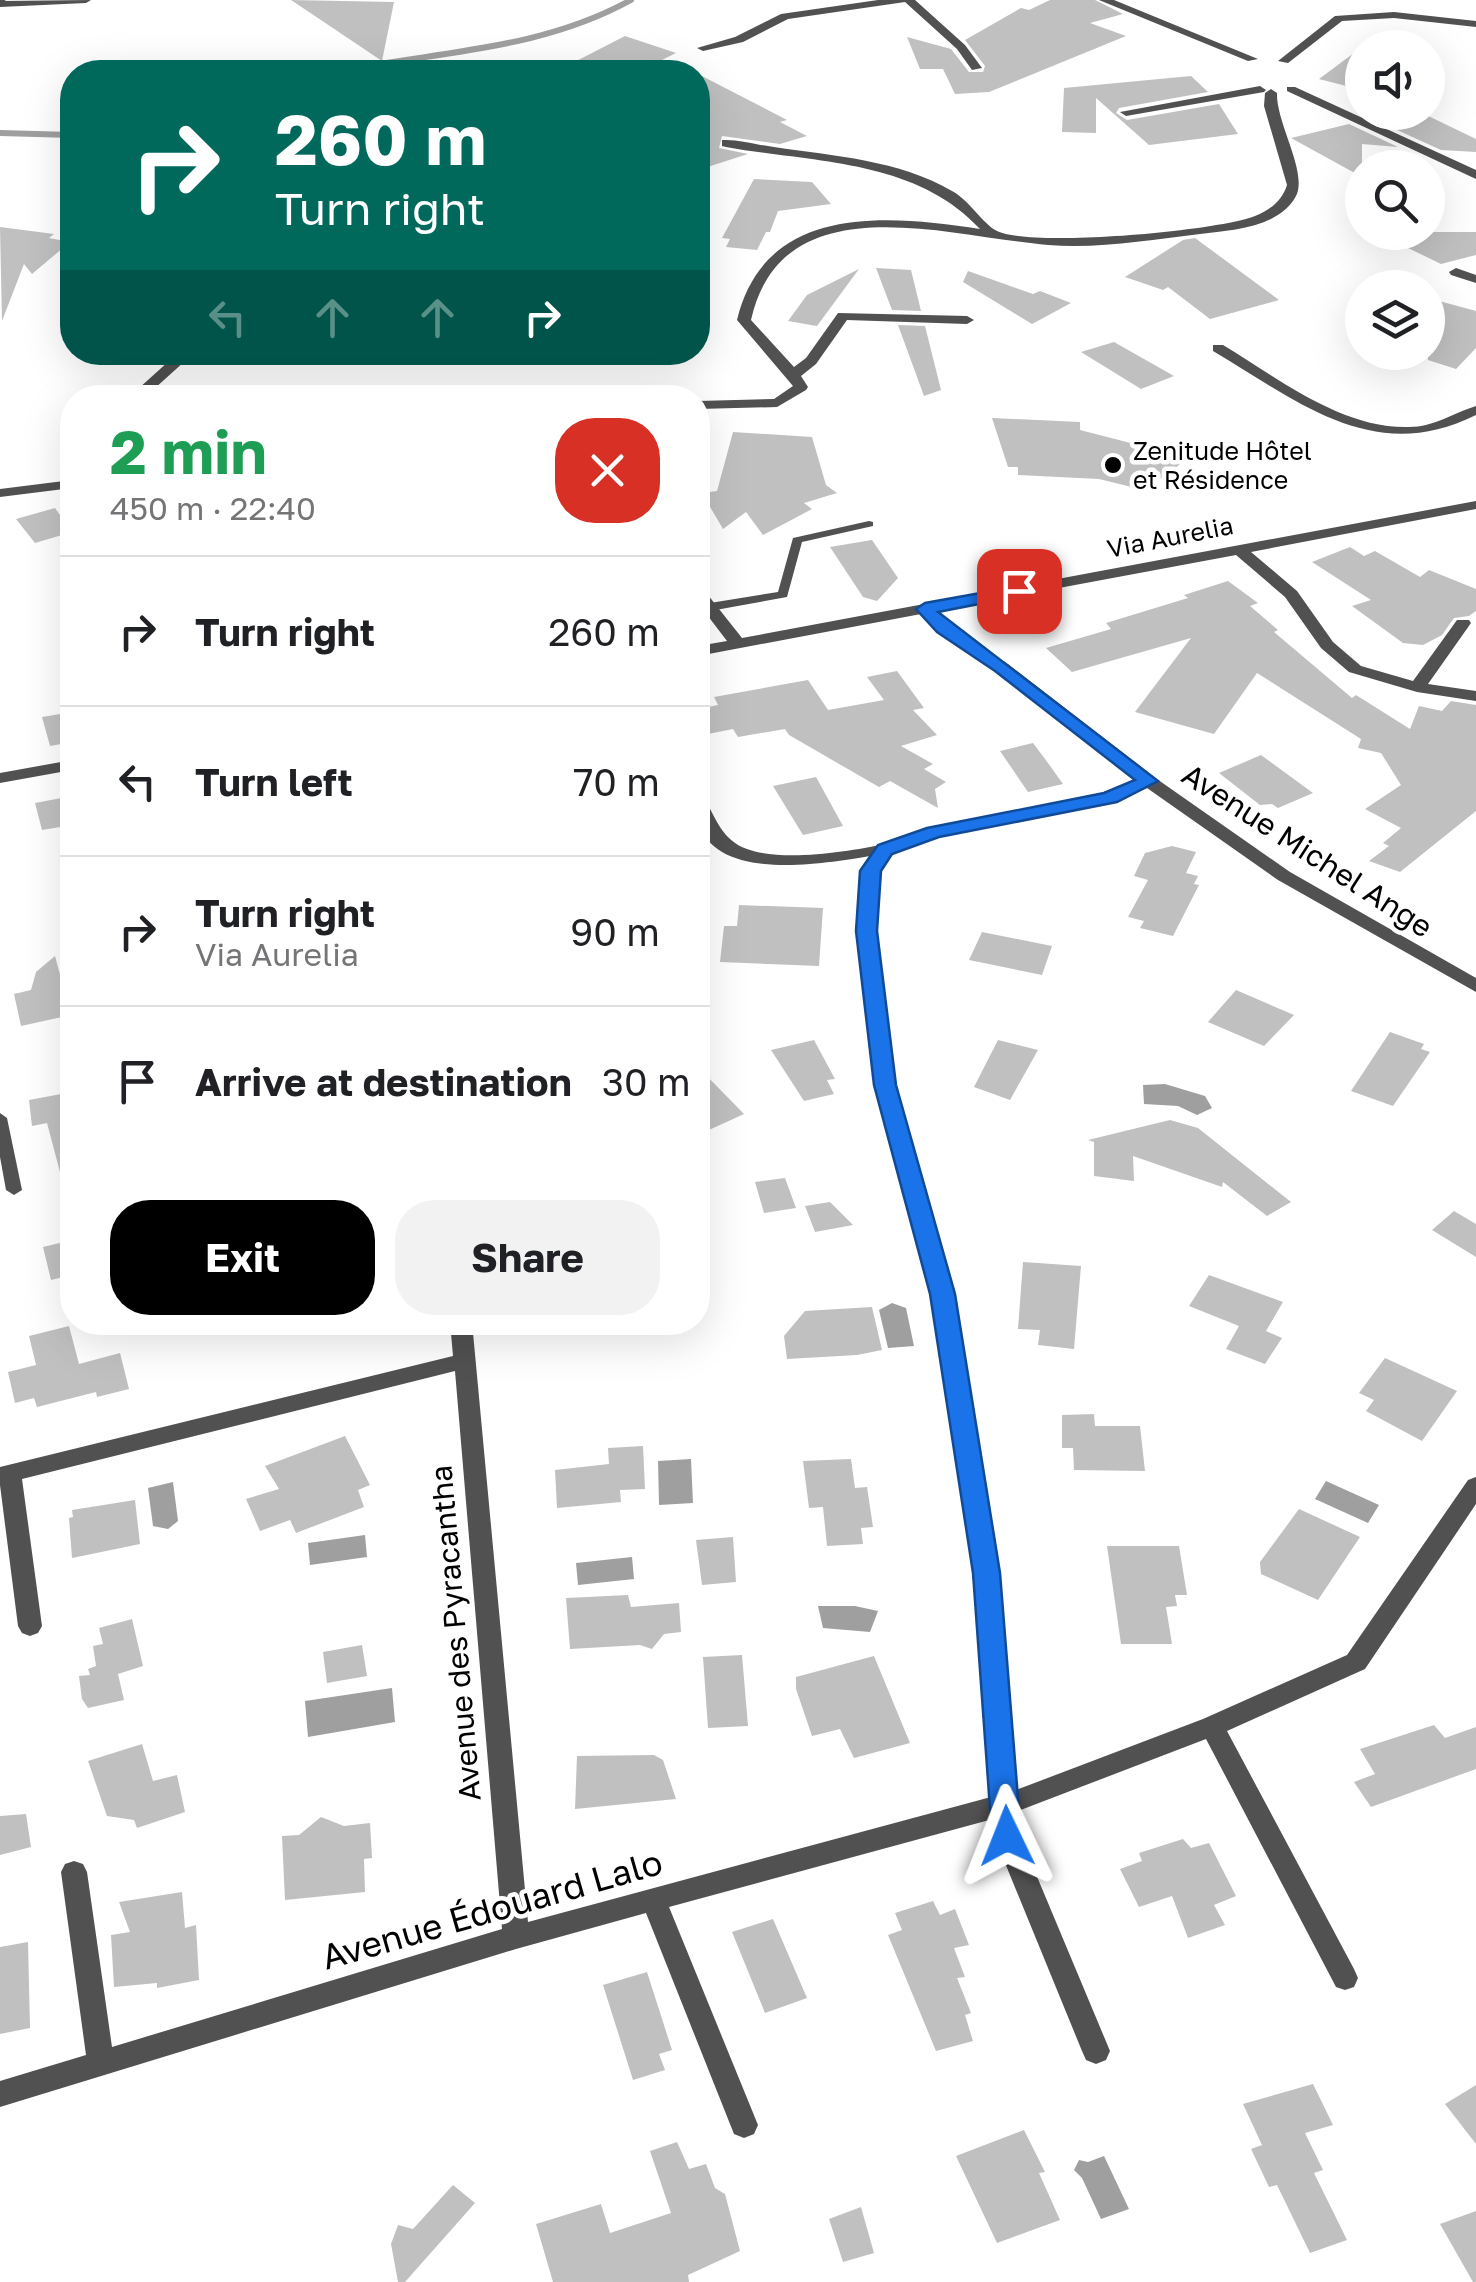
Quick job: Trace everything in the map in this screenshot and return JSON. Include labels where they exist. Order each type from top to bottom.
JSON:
[{"type":"street","points":[[0,2],[86,0]]},
{"type":"street","points":[[779,0],[786,16]]},
{"type":"street","points":[[703,48],[739,40],[786,16],[905,0],[962,47],[976,68]]},
{"type":"street","points":[[1104,0],[1252,60],[1268,57],[1284,75],[1475,173]]},
{"type":"street","points":[[1126,112],[1266,92],[1339,18],[1394,16],[1476,24]]},
{"type":"street","points":[[710,406],[777,403],[801,387],[788,364],[755,339],[744,320],[754,285],[787,250],[821,232],[866,223],[915,222],[1082,243],[1232,226],[1269,214],[1289,196],[1293,177],[1272,127],[1266,92],[1252,60]]},
{"type":"street","points":[[726,143],[846,162],[907,178],[945,192],[990,233]]},
{"type":"street","points":[[1445,166],[1452,163]]},
{"type":"street","points":[[1456,272],[1476,278]]},
{"type":"street","points":[[794,374],[811,361],[843,316],[967,320]]},
{"type":"street","points":[[1218,348],[1357,427],[1405,434],[1461,420],[1476,410]]},
{"type":"street","points":[[150,385],[173,365]]},
{"type":"street","points":[[0,493],[60,484]]},
{"type":"street","name":"Via Aurelia","points":[[710,649],[1476,505]]},
{"type":"street","points":[[1239,549],[1291,594],[1326,646],[1355,669],[1417,687],[1476,696]]},
{"type":"street","points":[[710,607],[738,644]]},
{"type":"street","name":"Avenue Michel Ange","points":[[925,609],[943,628],[1002,667],[1148,781],[1284,876],[1476,986]]},
{"type":"street","points":[[1417,687],[1462,623]]},
{"type":"street","points":[[0,778],[60,768]]},
{"type":"street","points":[[710,825],[718,841],[738,854],[772,860],[885,850],[934,832],[1110,798],[1148,781]]},
{"type":"street","points":[[885,850],[870,871],[866,931],[883,1066],[942,1294],[986,1573],[1007,1836],[1096,2051]]},
{"type":"street","name":"Avenue des Pyracantha","points":[[462,1335],[516,1937]]},
{"type":"street","points":[[30,1626],[5,1475],[464,1362]]},
{"type":"street","name":"Avenue Édouard Lalo","points":[[0,2094],[516,1937],[1007,1804],[1212,1726],[1356,1662],[1476,1486]]},
{"type":"street","points":[[1212,1726],[1345,1978]]},
{"type":"street","points":[[74,1872],[101,2063]]},
{"type":"street","points":[[653,1900],[744,2125]]},
{"type":"lane","points":[[710,607],[783,594],[797,540],[869,524]]},
{"type":"lane","points":[[0,1118],[14,1190]]},
{"type":"shaded area","points":[[1165,1084],[1205,1096],[1212,1108],[1197,1115],[1178,1106],[1144,1104],[1143,1085]]},
{"type":"shaded area","points":[[892,1303],[906,1308],[914,1346],[888,1348],[879,1310]]},
{"type":"shaded area","points":[[691,1459],[693,1503],[659,1505],[658,1461]]},
{"type":"shaded area","points":[[1326,1481],[1379,1505],[1368,1523],[1315,1499]]},
{"type":"shaded area","points":[[173,1482],[178,1521],[168,1529],[153,1526],[148,1488]]},
{"type":"shaded area","points":[[365,1535],[367,1557],[310,1565],[308,1543]]},
{"type":"shaded area","points":[[632,1557],[634,1579],[578,1585],[576,1563]]},
{"type":"shaded area","points":[[818,1606],[855,1606],[878,1611],[870,1632],[823,1628]]},
{"type":"shaded area","points":[[392,1688],[395,1722],[308,1737],[305,1701]]},
{"type":"shaded area","points":[[1104,2156],[1129,2209],[1101,2219],[1082,2178],[1074,2170],[1079,2160],[1088,2162]]},
{"type":"building","points":[[291,0],[394,2],[381,60]]},
{"type":"building","points":[[1050,0],[1095,0],[1123,14],[1090,23],[1126,36],[989,92],[955,94],[943,69],[920,69],[907,37],[951,49],[969,72],[983,72],[985,66],[965,40],[1021,8],[1029,10]]},
{"type":"building","points":[[625,36],[676,53],[662,60],[578,60]]},
{"type":"building","points":[[1345,60],[1345,86],[1319,79]]},
{"type":"building","points":[[1191,76],[1208,92],[1119,108],[1116,113],[1127,120],[1219,104],[1238,134],[1149,145],[1096,98],[1096,133],[1062,132],[1064,88]]},
{"type":"building","points":[[710,80],[787,120],[780,122],[807,136],[780,144],[722,136],[719,148],[748,154],[710,166]]},
{"type":"building","points":[[1445,124],[1476,139],[1476,152],[1441,150],[1397,130],[1445,130]]},
{"type":"building","points":[[1345,125],[1345,130],[1362,130],[1398,147],[1362,144],[1362,150],[1345,150],[1345,168],[1291,138]]},
{"type":"building","points":[[754,179],[812,182],[831,204],[778,211],[757,250],[726,247],[730,239],[722,238]]},
{"type":"building","points":[[0,227],[54,234],[49,238],[60,240],[60,250],[32,274],[24,264],[2,321]]},
{"type":"building","points":[[1445,232],[1476,232],[1476,255],[1441,264],[1412,250],[1445,250]]},
{"type":"building","points":[[1195,238],[1279,300],[1210,319],[1168,287],[1163,290],[1125,277],[1183,240]]},
{"type":"building","points":[[876,268],[911,270],[921,311],[892,310]]},
{"type":"building","points":[[859,269],[817,326],[788,321],[807,295]]},
{"type":"building","points":[[968,271],[1071,303],[1032,324],[963,282]]},
{"type":"building","points":[[1445,303],[1476,311],[1476,348],[1456,369],[1445,365]]},
{"type":"building","points":[[898,325],[925,326],[941,390],[924,396]]},
{"type":"building","points":[[1114,342],[1174,376],[1141,389],[1081,352]]},
{"type":"building","points":[[992,418],[1080,422],[1080,430],[1189,458],[1144,490],[1099,479],[1018,475],[1018,467],[1008,467]]},
{"type":"building","points":[[733,432],[812,437],[826,485],[837,493],[804,503],[812,509],[763,535],[746,512],[723,529],[710,507],[710,492],[717,491]]},
{"type":"building","points":[[55,508],[60,515],[60,536],[35,543],[16,519]]},
{"type":"building","points":[[872,540],[898,578],[877,601],[863,597],[830,547]]},
{"type":"building","points":[[1350,547],[1364,556],[1375,551],[1420,577],[1429,570],[1476,589],[1476,611],[1454,618],[1442,635],[1423,645],[1403,643],[1352,606],[1371,600],[1312,562]]},
{"type":"building","points":[[1228,581],[1258,603],[1250,606],[1278,630],[1274,632],[1352,698],[1356,695],[1410,729],[1419,706],[1442,711],[1451,701],[1476,705],[1476,811],[1400,872],[1369,861],[1389,846],[1383,843],[1401,828],[1365,809],[1401,785],[1381,753],[1358,748],[1361,739],[1257,673],[1214,734],[1135,712],[1191,638],[1072,672],[1046,648],[1111,629],[1106,623],[1188,598],[1184,595]]},
{"type":"building","points":[[897,671],[924,708],[913,710],[937,735],[901,746],[933,764],[924,769],[946,782],[935,789],[938,808],[890,781],[879,787],[789,735],[785,729],[738,737],[733,729],[710,734],[710,707],[718,705],[714,697],[808,680],[828,710],[884,700],[867,677]]},
{"type":"building","points":[[60,714],[60,744],[50,746],[42,717]]},
{"type":"building","points":[[1033,743],[1063,784],[1028,792],[1000,751]]},
{"type":"building","points":[[1261,755],[1313,793],[1278,808],[1260,805],[1219,773]]},
{"type":"building","points":[[816,777],[843,826],[803,835],[773,786]]},
{"type":"building","points":[[60,798],[60,827],[42,830],[35,803]]},
{"type":"building","points":[[1172,846],[1196,852],[1186,873],[1198,876],[1194,884],[1199,885],[1173,936],[1140,928],[1144,921],[1128,917],[1148,880],[1134,876],[1145,853]]},
{"type":"building","points":[[739,905],[823,908],[819,966],[720,962],[724,926],[737,926]]},
{"type":"building","points":[[982,932],[1052,946],[1042,975],[969,960]]},
{"type":"building","points":[[55,956],[60,974],[60,1017],[21,1026],[14,994],[31,990],[36,972]]},
{"type":"building","points":[[1236,990],[1294,1015],[1264,1046],[1208,1022]]},
{"type":"building","points":[[1390,1032],[1424,1044],[1421,1049],[1430,1052],[1393,1106],[1351,1091]]},
{"type":"building","points":[[814,1040],[835,1079],[827,1080],[834,1094],[804,1101],[771,1050]]},
{"type":"building","points":[[998,1040],[1038,1050],[1010,1100],[974,1087]]},
{"type":"building","points":[[710,1079],[744,1114],[710,1130]]},
{"type":"building","points":[[60,1094],[60,1172],[47,1123],[32,1126],[29,1100]]},
{"type":"building","points":[[1170,1120],[1198,1128],[1291,1202],[1267,1216],[1223,1182],[1222,1187],[1133,1156],[1134,1181],[1094,1176],[1094,1142],[1088,1140]]},
{"type":"building","points":[[785,1178],[796,1208],[764,1213],[755,1182]]},
{"type":"building","points":[[830,1202],[853,1225],[815,1232],[805,1206]]},
{"type":"building","points":[[1454,1211],[1476,1224],[1476,1257],[1432,1230]]},
{"type":"building","points":[[60,1243],[60,1278],[51,1280],[43,1247]]},
{"type":"building","points":[[1023,1262],[1081,1266],[1074,1349],[1038,1345],[1040,1330],[1018,1329]]},
{"type":"building","points":[[1209,1275],[1283,1302],[1266,1331],[1282,1338],[1265,1364],[1226,1349],[1239,1326],[1189,1306]]},
{"type":"building","points":[[872,1307],[882,1350],[787,1359],[784,1336],[805,1311]]},
{"type":"building","points":[[60,1328],[60,1335],[71,1335],[79,1364],[120,1353],[129,1389],[97,1397],[96,1392],[37,1407],[34,1398],[15,1403],[8,1372],[36,1365],[29,1336]]},
{"type":"building","points":[[1385,1358],[1457,1391],[1422,1441],[1366,1411],[1374,1400],[1359,1393]]},
{"type":"building","points":[[1094,1414],[1095,1426],[1140,1426],[1145,1471],[1074,1470],[1073,1448],[1062,1448],[1062,1415]]},
{"type":"building","points":[[345,1436],[370,1485],[358,1490],[364,1507],[296,1533],[290,1520],[260,1531],[246,1499],[279,1489],[265,1466]]},
{"type":"building","points":[[643,1446],[645,1489],[620,1490],[621,1502],[557,1508],[555,1470],[609,1464],[608,1448]]},
{"type":"building","points":[[851,1459],[855,1488],[867,1487],[873,1527],[861,1528],[863,1544],[827,1546],[823,1507],[809,1508],[803,1461]]},
{"type":"building","points":[[135,1500],[140,1544],[72,1558],[72,1510]]},
{"type":"building","points":[[1299,1509],[1360,1537],[1318,1600],[1261,1574],[1260,1562]]},
{"type":"building","points":[[733,1537],[736,1582],[702,1585],[696,1540]]},
{"type":"building","points":[[1107,1546],[1179,1546],[1187,1595],[1175,1595],[1177,1606],[1166,1607],[1172,1644],[1121,1644]]},
{"type":"building","points":[[628,1595],[631,1607],[679,1603],[681,1632],[664,1634],[652,1649],[640,1645],[570,1649],[566,1598]]},
{"type":"building","points":[[132,1619],[143,1666],[118,1674],[124,1700],[88,1708],[82,1699],[79,1676],[90,1675],[88,1669],[96,1666],[93,1646],[103,1644],[99,1628]]},
{"type":"building","points":[[362,1645],[367,1676],[327,1683],[323,1652]]},
{"type":"building","points":[[742,1655],[748,1726],[708,1728],[703,1657]]},
{"type":"building","points":[[874,1656],[910,1743],[854,1758],[840,1729],[812,1736],[796,1689],[796,1677]]},
{"type":"building","points":[[1434,1725],[1445,1738],[1476,1727],[1476,1769],[1371,1807],[1354,1782],[1375,1774],[1360,1749]]},
{"type":"building","points":[[142,1744],[153,1781],[177,1775],[185,1812],[137,1828],[134,1820],[107,1816],[88,1761]]},
{"type":"building","points":[[654,1755],[663,1760],[676,1799],[575,1809],[577,1756]]},
{"type":"building","points":[[26,1814],[31,1847],[0,1855],[0,1816]]},
{"type":"building","points":[[321,1817],[344,1826],[370,1823],[372,1858],[364,1859],[365,1892],[285,1900],[282,1836],[299,1835]]},
{"type":"building","points":[[1183,1839],[1191,1848],[1209,1843],[1236,1896],[1214,1905],[1225,1925],[1188,1938],[1172,1896],[1139,1907],[1120,1869],[1142,1861],[1139,1853]]},
{"type":"building","points":[[182,1892],[185,1928],[196,1925],[199,1980],[157,1988],[157,1983],[114,1987],[111,1935],[130,1932],[119,1902]]},
{"type":"building","points":[[933,1901],[940,1915],[955,1909],[969,1945],[954,1948],[965,1977],[957,1978],[971,2013],[965,2015],[973,2041],[936,2051],[888,1935],[902,1930],[895,1913]]},
{"type":"building","points":[[773,1919],[807,1998],[765,2013],[732,1932]]},
{"type":"building","points":[[28,1942],[30,2028],[0,2034],[0,1947]]},
{"type":"building","points":[[647,1972],[672,2050],[659,2054],[665,2070],[633,2080],[603,1985]]},
{"type":"building","points":[[1313,2084],[1333,2125],[1305,2133],[1323,2170],[1314,2173],[1347,2240],[1310,2253],[1277,2185],[1269,2187],[1251,2149],[1262,2145],[1243,2104]]},
{"type":"building","points":[[1476,2085],[1476,2144],[1445,2104]]},
{"type":"building","points":[[1024,2130],[1045,2172],[1039,2173],[1060,2220],[997,2243],[956,2156]]},
{"type":"building","points":[[677,2142],[689,2169],[706,2164],[715,2188],[725,2194],[740,2251],[688,2275],[689,2282],[553,2282],[536,2224],[601,2204],[610,2233],[671,2213],[650,2151]]},
{"type":"building","points":[[453,2185],[475,2203],[405,2282],[398,2282],[391,2244],[398,2225],[413,2229]]},
{"type":"building","points":[[861,2207],[874,2253],[843,2262],[829,2219]]},
{"type":"building","points":[[1476,2211],[1476,2282],[1473,2282],[1440,2224]]},
{"type":"waterway","points":[[405,60],[524,40],[596,17],[631,0]]},
{"type":"waterway","points":[[0,133],[60,135]]},
{"type":"place","name":"Zenitude Hôtel et Résidence","points":[[1113,465]]},
{"type":"route","points":[[1007,1836],[986,1573],[942,1294],[885,1085],[866,931],[870,871],[885,850],[934,832],[1110,798],[1148,781],[1002,667],[943,628],[925,609],[1019,591]]}]
